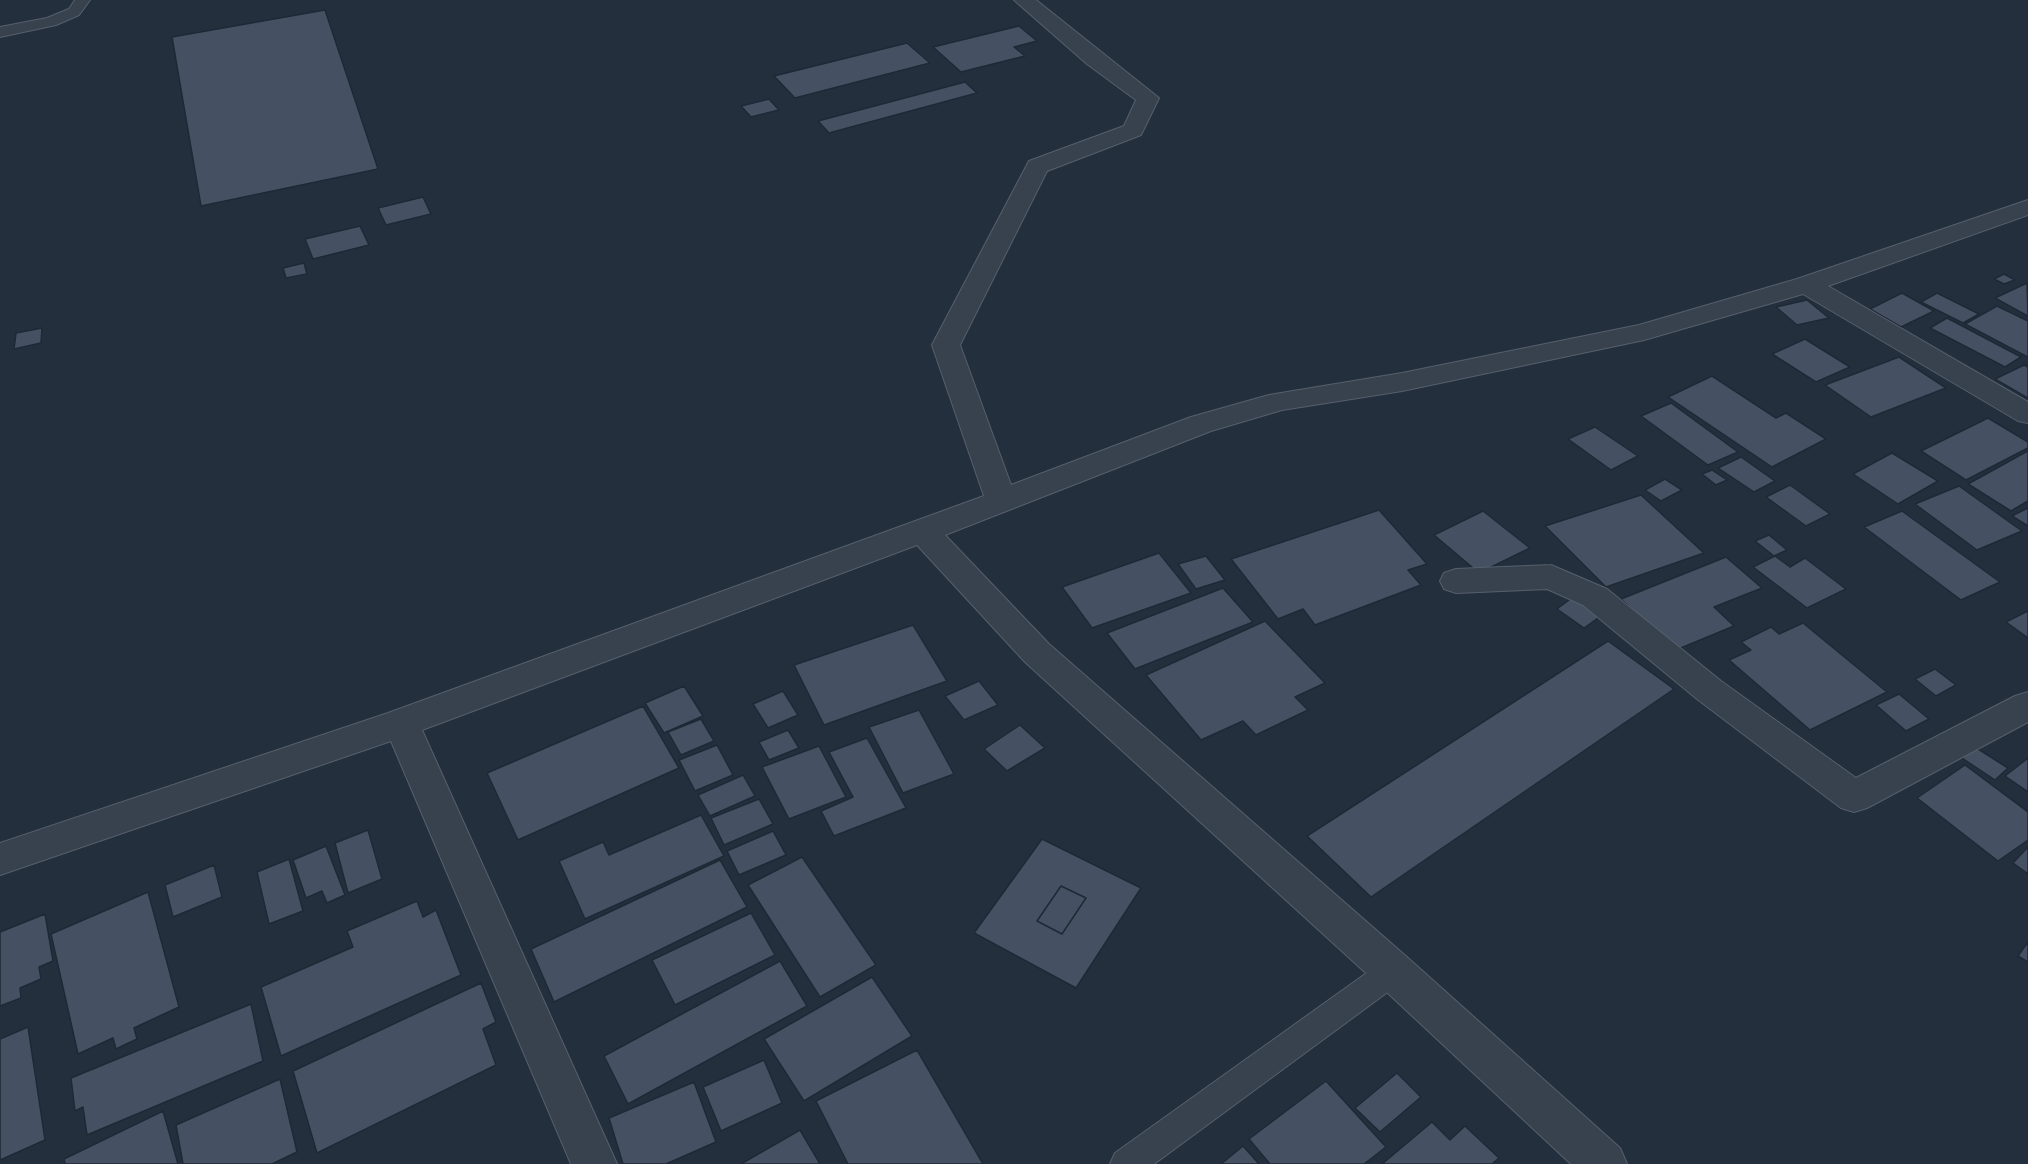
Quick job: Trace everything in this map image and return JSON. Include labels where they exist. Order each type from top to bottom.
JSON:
[{"type":"street","points":[[1001,500],[946,345],[1037,166],[1133,130],[1148,98],[1095,59],[1024,0]]},
{"type":"street","points":[[0,859],[401,723],[923,531],[1201,424],[1279,401],[1402,382],[1644,332],[1806,285],[2016,212],[2028,229]]},
{"type":"street","points":[[1806,285],[2028,414]]},
{"type":"street","points":[[923,531],[1037,653],[1393,970],[1604,1164]]},
{"type":"street","points":[[1456,581],[1551,577],[1595,597],[1709,690],[1854,797],[2028,706]]},
{"type":"street","points":[[401,723],[594,1164]]},
{"type":"lane","points":[[0,32],[51,22],[74,12],[83,0]]},
{"type":"lane","points":[[1127,1164],[1393,970]]},
{"type":"building","points":[[325,10],[378,169],[201,206],[172,37]]},
{"type":"building","points":[[1019,26],[1037,41],[1014,47],[1025,56],[961,72],[933,47]]},
{"type":"building","points":[[907,43],[930,63],[795,98],[774,76]]},
{"type":"building","points":[[965,82],[977,93],[829,133],[818,121]]},
{"type":"building","points":[[769,99],[779,110],[751,117],[741,106]]},
{"type":"building","points":[[423,197],[431,214],[386,225],[378,208]]},
{"type":"building","points":[[360,226],[369,245],[313,259],[305,239]]},
{"type":"building","points":[[304,263],[307,274],[286,278],[283,268]]},
{"type":"building","points":[[2004,274],[2015,280],[2004,284],[1994,279]]},
{"type":"building","points":[[2027,283],[2028,316],[1995,298]]},
{"type":"building","points":[[1902,293],[1934,311],[1901,327],[1870,309]]},
{"type":"building","points":[[1937,293],[1979,314],[1963,323],[1921,302]]},
{"type":"building","points":[[1807,300],[1829,318],[1797,325],[1776,307]]},
{"type":"building","points":[[1997,306],[2028,321],[2028,357],[1965,324]]},
{"type":"building","points":[[1947,318],[2021,357],[2005,367],[1930,328]]},
{"type":"building","points":[[42,328],[41,343],[14,349],[16,333]]},
{"type":"building","points":[[1805,339],[1850,367],[1816,382],[1772,354]]},
{"type":"building","points":[[1899,357],[1946,388],[1871,417],[1825,385]]},
{"type":"building","points":[[2024,365],[2028,367],[2028,398],[1995,379]]},
{"type":"building","points":[[1712,376],[1776,418],[1786,413],[1826,439],[1772,467],[1668,397]]},
{"type":"building","points":[[1671,403],[1738,452],[1708,465],[1641,416]]},
{"type":"building","points":[[1988,418],[2028,442],[2028,448],[1966,480],[1921,451]]},
{"type":"building","points":[[1595,427],[1638,456],[1611,470],[1568,439]]},
{"type":"building","points":[[2028,451],[2028,501],[2011,511],[1968,484]]},
{"type":"building","points":[[1892,453],[1938,481],[1898,504],[1853,474]]},
{"type":"building","points":[[1741,457],[1775,481],[1754,492],[1718,468]]},
{"type":"building","points":[[1712,470],[1727,480],[1716,485],[1702,474]]},
{"type":"building","points":[[1665,479],[1682,490],[1661,501],[1645,490]]},
{"type":"building","points":[[1790,485],[1830,514],[1806,526],[1766,497]]},
{"type":"building","points":[[1959,486],[2022,531],[1977,550],[1915,504]]},
{"type":"building","points":[[1641,495],[1704,553],[1606,587],[1545,526]]},
{"type":"building","points":[[2028,508],[2028,526],[2012,516]]},
{"type":"building","points":[[1379,510],[1427,564],[1408,570],[1421,585],[1315,625],[1303,609],[1278,619],[1231,559]]},
{"type":"building","points":[[1483,511],[1530,548],[1479,573],[1434,535]]},
{"type":"building","points":[[1902,511],[2000,582],[1961,600],[1864,527]]},
{"type":"building","points":[[1769,535],[1787,550],[1774,556],[1755,541]]},
{"type":"building","points":[[1159,553],[1191,593],[1092,628],[1062,587]]},
{"type":"building","points":[[1206,556],[1225,580],[1196,589],[1178,564]]},
{"type":"building","points":[[1775,556],[1790,567],[1805,558],[1846,589],[1807,608],[1753,567]]},
{"type":"building","points":[[1726,557],[1762,588],[1714,607],[1734,626],[1676,650],[1621,599]]},
{"type":"building","points":[[1223,588],[1253,622],[1135,669],[1107,633]]},
{"type":"building","points":[[1577,594],[1605,613],[1584,628],[1557,609]]},
{"type":"building","points":[[2028,611],[2028,638],[2006,622]]},
{"type":"building","points":[[1265,621],[1325,683],[1295,697],[1308,710],[1256,735],[1243,721],[1201,740],[1146,675]]},
{"type":"building","points":[[1803,623],[1887,692],[1810,730],[1729,660],[1751,650],[1741,642],[1771,627],[1779,634]]},
{"type":"building","points":[[913,625],[947,681],[824,725],[794,665]]},
{"type":"building","points":[[1608,641],[1674,689],[1371,897],[1307,836]]},
{"type":"building","points":[[1935,669],[1956,685],[1936,696],[1915,679]]},
{"type":"building","points":[[979,681],[998,705],[964,720],[945,696]]},
{"type":"building","points":[[684,686],[703,716],[664,733],[645,703]]},
{"type":"building","points":[[783,691],[798,715],[768,728],[753,704]]},
{"type":"building","points":[[1899,694],[1929,719],[1906,731],[1876,705]]},
{"type":"building","points":[[643,706],[679,768],[518,840],[487,773]]},
{"type":"building","points":[[919,710],[954,774],[903,793],[869,727]]},
{"type":"building","points":[[701,719],[714,741],[681,755],[668,732]]},
{"type":"building","points":[[1020,725],[1045,748],[1007,771],[984,749]]},
{"type":"building","points":[[788,730],[799,748],[769,760],[759,742]]},
{"type":"building","points":[[867,738],[906,808],[834,836],[821,811],[853,797],[829,752]]},
{"type":"building","points":[[717,745],[733,775],[695,791],[679,760]]},
{"type":"building","points":[[819,746],[846,797],[789,819],[762,767]]},
{"type":"building","points":[[1975,747],[2008,768],[1995,780],[1962,758]]},
{"type":"building","points":[[2028,758],[2028,792],[2005,776]]},
{"type":"building","points":[[1965,765],[2028,812],[2028,840],[1998,861],[1917,798]]},
{"type":"building","points":[[743,775],[755,796],[710,816],[698,795]]},
{"type":"building","points":[[759,799],[773,824],[724,845],[711,818]]},
{"type":"building","points":[[701,815],[724,856],[585,919],[559,861],[603,842],[609,855]]},
{"type":"building","points":[[368,830],[382,879],[348,893],[335,843]]},
{"type":"building","points":[[773,831],[786,855],[739,875],[727,851]]},
{"type":"building","points":[[1042,839],[1141,888],[1076,988],[974,933]],"holes":[[[1061,886],[1086,898],[1062,934],[1037,921]]]},
{"type":"building","points":[[326,846],[345,895],[327,903],[322,891],[306,898],[293,860]]},
{"type":"building","points":[[2028,847],[2028,874],[2013,863]]},
{"type":"building","points":[[802,857],[876,965],[820,997],[748,885]]},
{"type":"building","points":[[289,859],[303,911],[269,924],[257,872]]},
{"type":"building","points":[[720,860],[747,907],[554,1002],[531,949]]},
{"type":"building","points":[[214,865],[222,897],[173,917],[165,885]]},
{"type":"building","points":[[1061,886],[1086,898],[1062,934],[1037,921]]},
{"type":"building","points":[[148,892],[179,1007],[134,1028],[137,1039],[116,1049],[113,1038],[78,1054],[51,934]]},
{"type":"building","points":[[417,901],[423,917],[436,910],[461,975],[281,1056],[261,987],[353,947],[347,931]]},
{"type":"building","points":[[751,913],[775,955],[675,1005],[652,960]]},
{"type":"building","points":[[45,914],[53,961],[39,967],[41,979],[20,988],[21,998],[0,1006],[0,932]]},
{"type":"building","points":[[2028,942],[2028,962],[2018,956]]},
{"type":"building","points":[[780,961],[807,1006],[628,1104],[604,1056]]},
{"type":"building","points":[[872,977],[912,1036],[804,1101],[764,1039]]},
{"type":"building","points":[[481,983],[496,1022],[483,1029],[496,1065],[317,1153],[293,1071]]},
{"type":"building","points":[[251,1004],[263,1061],[87,1135],[83,1107],[75,1111],[71,1078]]},
{"type":"building","points":[[28,1027],[45,1140],[0,1160],[0,1039]]},
{"type":"building","points":[[917,1050],[983,1164],[848,1164],[816,1101]]},
{"type":"building","points":[[764,1060],[782,1103],[721,1131],[703,1087]]},
{"type":"building","points":[[1397,1073],[1421,1097],[1380,1132],[1355,1108]]},
{"type":"building","points":[[280,1079],[297,1152],[272,1164],[183,1164],[176,1125]]},
{"type":"building","points":[[1326,1081],[1386,1147],[1364,1164],[1270,1164],[1249,1139]]},
{"type":"building","points":[[694,1082],[716,1142],[666,1164],[623,1164],[609,1118]]},
{"type":"building","points":[[163,1111],[178,1164],[65,1164],[64,1159]]},
{"type":"building","points":[[1432,1122],[1450,1140],[1465,1126],[1499,1158],[1492,1164],[1382,1164]]},
{"type":"building","points":[[800,1130],[820,1164],[741,1164]]},
{"type":"building","points":[[1243,1146],[1259,1164],[1221,1164]]}]
